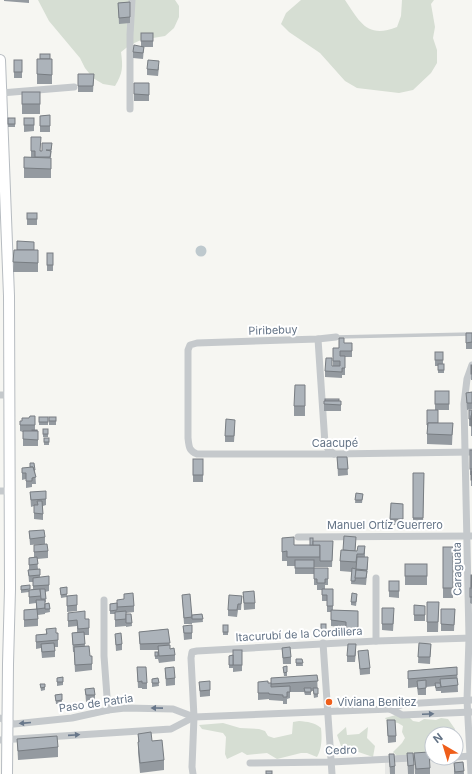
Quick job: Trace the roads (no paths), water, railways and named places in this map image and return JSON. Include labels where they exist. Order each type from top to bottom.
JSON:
[{"type":"street","points":[[130,109],[130,35],[132,0]]},
{"type":"street","points":[[0,60],[2,184],[9,296],[5,395],[5,491],[10,590],[4,664],[3,720],[3,740],[7,774]]},
{"type":"street","points":[[1,93],[74,87]]},
{"type":"street","name":"Piribebuy","points":[[197,454],[190,450],[188,438],[188,350],[190,345],[197,343],[318,339],[336,337]]},
{"type":"street","points":[[318,339],[325,444],[334,454]]},
{"type":"street","name":"Caraguata","points":[[471,774],[469,452],[464,404],[467,379],[472,365]]},
{"type":"street","name":"Caacupé","points":[[197,454],[469,452]]},
{"type":"street","name":"Manuel Ortíz Guerrero","points":[[298,537],[470,536]]},
{"type":"street","points":[[376,578],[376,641]]},
{"type":"street","points":[[104,600],[104,656],[108,710]]},
{"type":"street","name":"Itacurubí de la Cordillera","points":[[194,717],[192,652],[323,643],[471,638]]},
{"type":"street","points":[[323,643],[329,711],[332,774]]},
{"type":"street","name":"Paso de Patria","points":[[3,720],[14,724],[72,718],[125,708],[173,709],[194,717],[390,709],[404,704],[470,700]]},
{"type":"street","name":"Paso de Patria","points":[[390,709],[402,715],[470,712]]},
{"type":"street","points":[[193,774],[194,717]]},
{"type":"street","name":"Paso de Patria","points":[[3,740],[171,729],[194,717]]},
{"type":"street","name":"Cedro","points":[[250,763],[424,758]]},
{"type":"lane","name":"Piribebuy","points":[[336,337],[472,334]]},
{"type":"place","name":"Viviana Benitez","points":[[329,702]]}]
